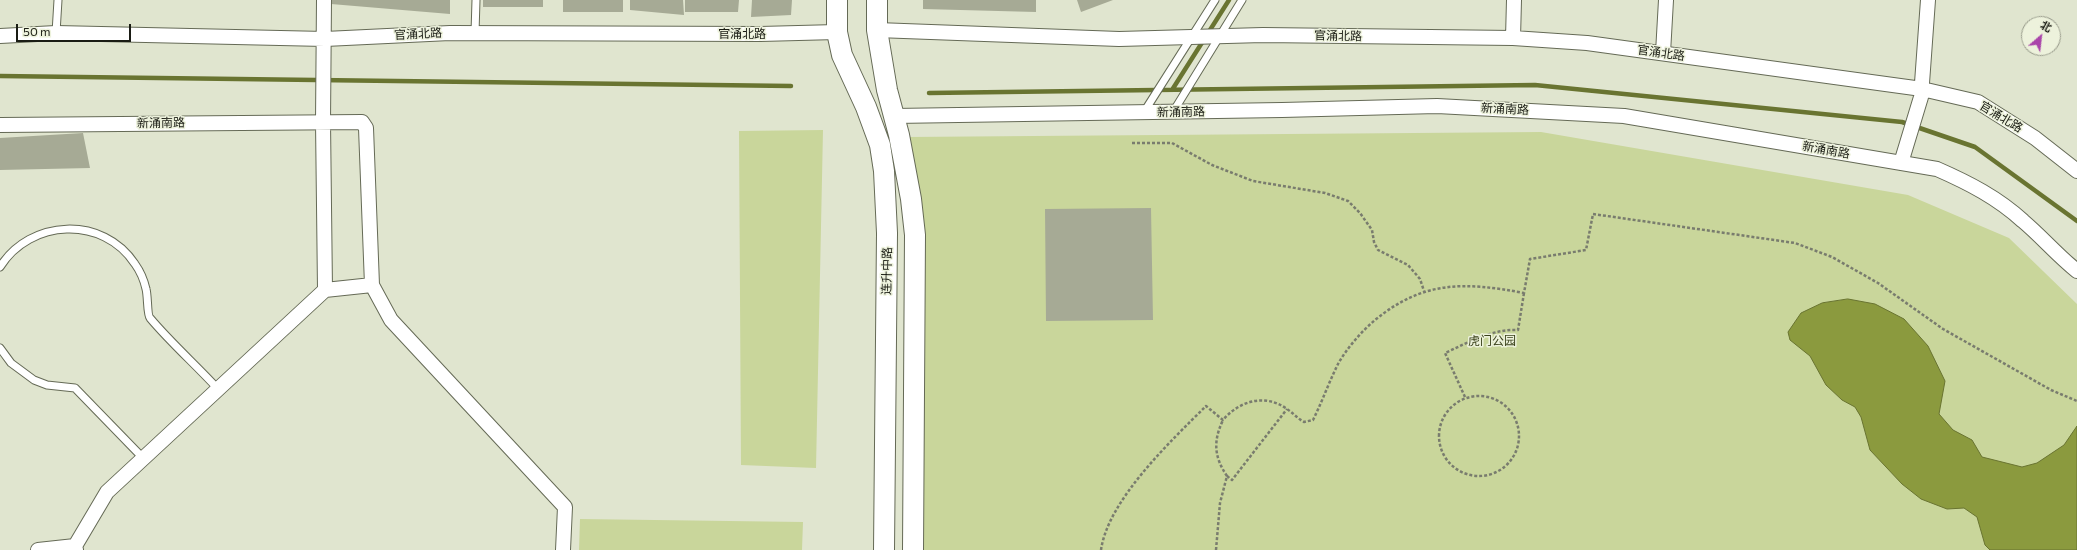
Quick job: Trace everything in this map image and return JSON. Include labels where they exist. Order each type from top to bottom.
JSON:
[{"type":"main road","name":"连升中路","points":[[837,0],[837,32],[842,55],[866,107],[880,145],[884,170],[887,233],[884,550]]},
{"type":"main road","points":[[878,0],[877,30],[887,90],[894,116],[911,199],[914,235],[913,550]]},
{"type":"street","points":[[324,0],[325,55],[323,122],[325,290]]},
{"type":"street","points":[[1513,38],[1514,0]]},
{"type":"street","points":[[1663,53],[1666,0]]},
{"type":"street","points":[[1901,163],[1922,89],[1928,0]]},
{"type":"street","points":[[877,30],[1119,39],[1192,37]]},
{"type":"street","name":"官涌北路","points":[[0,36],[56,33],[325,39],[475,33],[760,34],[837,32]]},
{"type":"street","name":"官涌北路","points":[[1192,37],[1513,38],[1587,43],[1922,89],[1978,102],[2035,138],[2077,171]]},
{"type":"street","name":"新涌南路","points":[[894,116],[1437,106],[1624,116],[1937,169],[1966,181],[1995,198],[2023,221],[2077,271]]},
{"type":"street","name":"新涌南路","points":[[0,126],[362,122],[366,128],[372,285]]},
{"type":"street","points":[[38,550],[76,548],[107,492],[325,290],[372,285],[391,320],[565,507],[563,550]]},
{"type":"lane","points":[[56,33],[58,0]]},
{"type":"lane","points":[[475,33],[476,0]]},
{"type":"lane","points":[[1144,112],[1215,0]]},
{"type":"lane","points":[[1173,112],[1242,0]]},
{"type":"lane","points":[[0,267],[13,250],[24,242],[49,230],[77,229],[104,236],[116,244],[135,264],[146,289],[149,317],[218,389]]},
{"type":"lane","points":[[0,348],[11,363],[34,380],[47,385],[75,388],[143,458]]},
{"type":"path","points":[[1132,143],[1172,143],[1212,165],[1253,181],[1325,193],[1348,201],[1360,212],[1372,230],[1374,242],[1378,250],[1408,265],[1420,279],[1424,291]]},
{"type":"path","points":[[1464,398],[1445,353],[1491,334],[1504,330],[1518,330],[1530,259],[1586,250],[1593,214],[1795,243],[1832,257],[1878,283],[1943,329],[2051,390],[2077,401]]},
{"type":"path","points":[[1287,409],[1232,480],[1227,476],[1219,464],[1215,450],[1216,436],[1223,420],[1230,412],[1241,404],[1256,400],[1276,403],[1287,409],[1304,422],[1312,420],[1338,363],[1362,332],[1392,306],[1424,291],[1456,286],[1500,289],[1524,293]]},
{"type":"path","points":[[1487,396],[1500,402],[1511,411],[1517,423],[1520,437],[1517,450],[1511,461],[1502,470],[1490,475],[1477,476],[1464,474],[1453,467],[1445,457],[1440,445],[1439,433],[1442,420],[1449,409],[1464,398],[1487,396]]},
{"type":"path","points":[[1102,550],[1103,536],[1115,513],[1142,474],[1175,436],[1206,406],[1223,420]]},
{"type":"path","points":[[1216,550],[1220,503],[1227,476]]},
{"type":"green space","points":[[823,130],[816,468],[741,465],[739,131]]},
{"type":"green space","name":"虎门公园","points":[[1541,132],[1908,195],[2009,238],[2077,304],[2077,550],[907,550],[907,137]]},
{"type":"green space","points":[[580,519],[803,522],[802,550],[579,550]]},
{"type":"shaded area","points":[[1848,299],[1875,304],[1904,319],[1928,346],[1945,381],[1939,414],[1953,430],[1972,440],[1982,457],[2022,467],[2037,463],[2064,445],[2077,426],[2077,550],[1990,550],[1985,545],[1977,517],[1964,508],[1947,509],[1921,499],[1902,484],[1870,450],[1861,417],[1855,407],[1842,400],[1826,385],[1810,356],[1790,340],[1788,332],[1801,313],[1822,303]]},
{"type":"building","points":[[331,0],[450,0],[450,14],[331,4]]},
{"type":"building","points":[[483,0],[543,0],[543,7],[483,7]]},
{"type":"building","points":[[563,0],[623,0],[623,12],[563,12]]},
{"type":"building","points":[[630,0],[683,0],[684,15],[630,10]]},
{"type":"building","points":[[685,0],[739,0],[738,12],[685,12]]},
{"type":"building","points":[[752,0],[792,0],[791,15],[751,17]]},
{"type":"building","points":[[923,0],[1036,0],[1036,12],[923,9]]},
{"type":"building","points":[[1077,0],[1113,0],[1081,12]]},
{"type":"building","points":[[83,133],[90,168],[0,170],[0,138]]},
{"type":"building","points":[[1151,208],[1153,320],[1046,321],[1045,209]]},
{"type":"waterway","points":[[1172,90],[1229,0]]},
{"type":"waterway","points":[[0,76],[791,86]]},
{"type":"waterway","points":[[929,93],[1535,85],[1902,122],[1975,147],[2077,221]]}]
